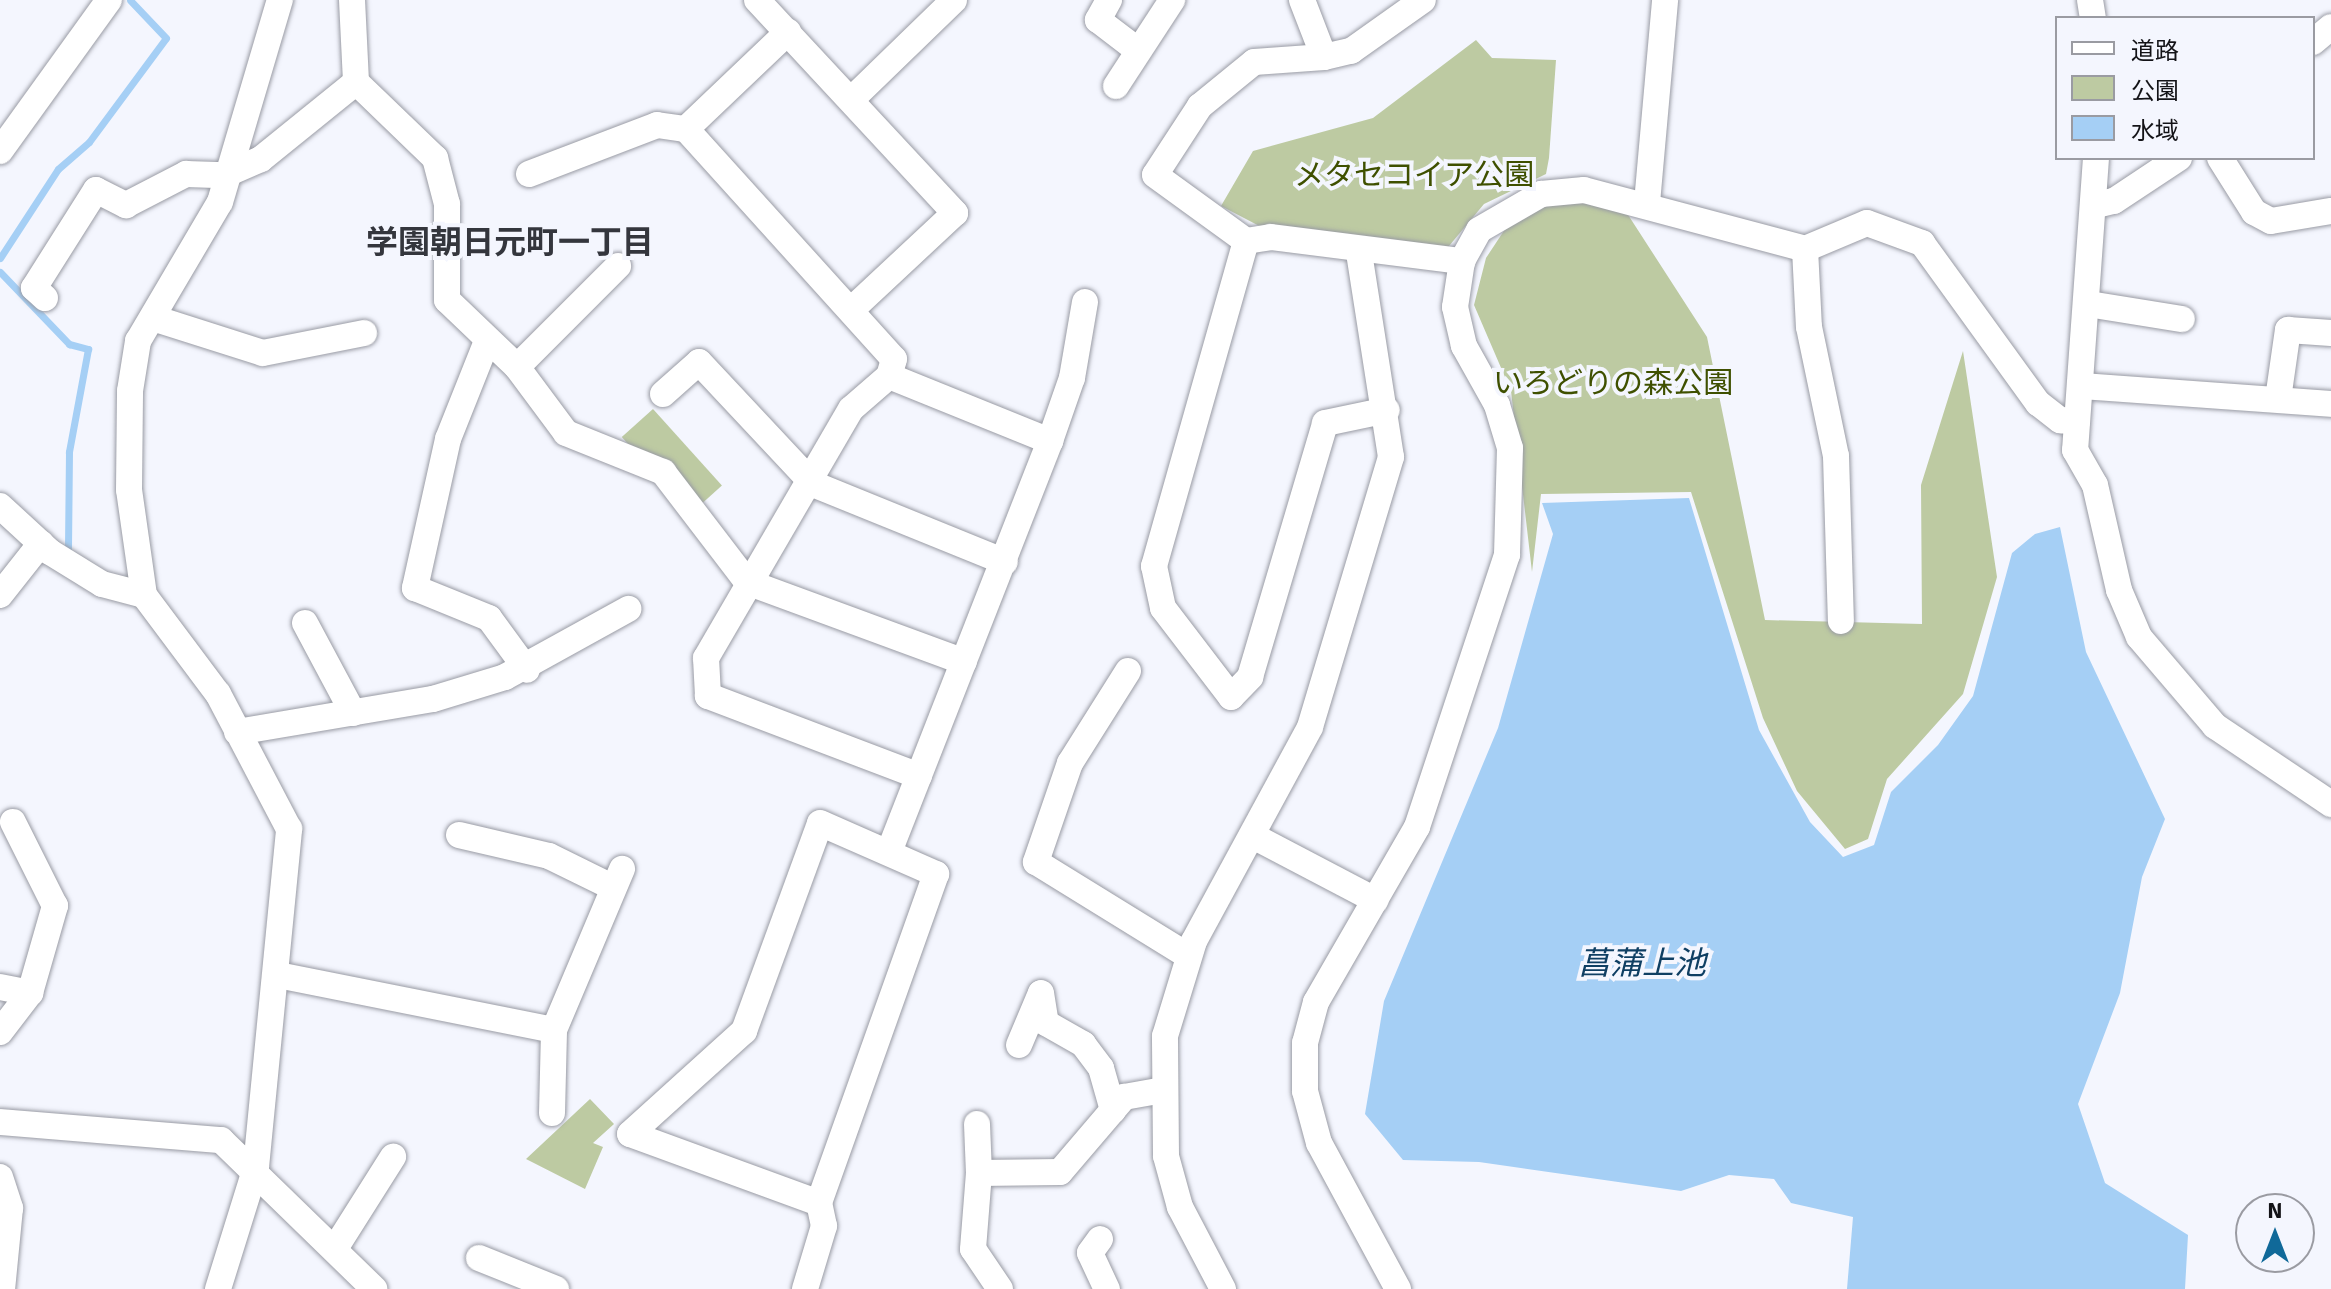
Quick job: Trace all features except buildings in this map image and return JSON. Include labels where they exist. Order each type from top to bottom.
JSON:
[{"type":"street","points":[[0,151],[109,0]]},
{"type":"street","points":[[218,1289],[256,1167],[278,975],[289,829],[237,732],[144,595],[129,490],[130,391],[138,341],[209,224],[280,0]]},
{"type":"street","points":[[352,0],[356,82],[435,158],[447,204],[447,300],[517,367],[566,433],[663,472],[747,582],[964,662]]},
{"type":"street","points":[[757,0],[955,213],[852,309]]},
{"type":"street","points":[[852,99],[954,0]]},
{"type":"street","points":[[1109,0],[1098,20],[1136,49]]},
{"type":"street","points":[[1116,86],[1136,49],[1172,0]]},
{"type":"street","points":[[1302,0],[1324,57]]},
{"type":"street","points":[[1423,0],[1351,51],[1324,57],[1254,62],[1200,106],[1155,175],[1246,241],[1271,237],[1359,252],[1462,261]]},
{"type":"street","points":[[1647,203],[1665,0]]},
{"type":"street","points":[[2315,40],[2331,27]]},
{"type":"street","points":[[686,129],[788,32]]},
{"type":"street","points":[[45,298],[34,288],[96,190],[126,205],[186,174],[224,175],[261,159],[356,82]]},
{"type":"street","points":[[529,174],[657,125],[686,129],[894,359],[889,376],[851,409],[813,484],[747,582],[706,658],[708,696],[919,776]]},
{"type":"street","points":[[2096,160],[2096,205],[2075,450],[2095,485],[2119,590],[2139,637],[2215,726],[2331,804]]},
{"type":"street","points":[[2096,205],[2114,201],[2176,160]]},
{"type":"street","points":[[2221,160],[2254,212],[2271,221],[2331,211]]},
{"type":"street","points":[[1398,1289],[1319,1143],[1305,1091],[1305,1043],[1316,1002],[1417,827],[1465,701],[1513,511],[1510,448],[1497,405],[1464,346],[1455,307],[1462,261],[1479,230],[1541,194],[1584,190],[1647,203],[1805,249],[1867,223],[1922,243],[2038,403],[2060,420],[2077,422]]},
{"type":"street","points":[[1246,241],[1154,566],[1163,608],[1231,697],[1250,677],[1325,423],[1387,410]]},
{"type":"street","points":[[1805,249],[1809,327],[1836,456],[1841,621]]},
{"type":"street","points":[[1223,1289],[1180,1207],[1166,1156],[1163,1090],[1165,1036],[1188,956],[1255,837],[1325,686],[1391,457],[1387,410],[1359,252]]},
{"type":"street","points":[[517,367],[618,266]]},
{"type":"street","points":[[889,852],[1050,441],[1072,378],[1085,302]]},
{"type":"street","points":[[2088,304],[2182,319]]},
{"type":"street","points":[[153,318],[221,345],[263,353],[294,333],[364,333]]},
{"type":"street","points":[[2278,399],[2288,330],[2331,333]]},
{"type":"street","points":[[487,341],[448,439],[415,588],[489,618],[527,670]]},
{"type":"street","points":[[663,394],[699,362],[813,484],[1005,562]]},
{"type":"street","points":[[889,376],[1050,441]]},
{"type":"street","points":[[2081,386],[2331,404]]},
{"type":"street","points":[[0,506],[41,543],[102,584],[144,595]]},
{"type":"street","points":[[0,595],[41,543]]},
{"type":"street","points":[[237,732],[433,699],[527,670],[628,609]]},
{"type":"street","points":[[305,623],[353,713]]},
{"type":"street","points":[[1128,671],[1070,763],[1036,862],[1188,956]]},
{"type":"street","points":[[0,1032],[30,993],[55,906],[13,822]]},
{"type":"street","points":[[805,1289],[824,1226],[819,1203],[936,874],[820,823],[744,1031],[630,1134],[819,1203]]},
{"type":"street","points":[[459,835],[549,856],[617,878],[554,1030],[552,1113]]},
{"type":"street","points":[[1255,837],[1375,900]]},
{"type":"street","points":[[278,975],[554,1030]]},
{"type":"street","points":[[0,987],[30,993]]},
{"type":"street","points":[[1019,1045],[1041,993],[1046,1023],[1083,1044],[1101,1068],[1113,1110]]},
{"type":"street","points":[[979,1173],[1060,1172],[1124,1097],[1163,1090]]},
{"type":"street","points":[[0,1122],[221,1140],[256,1167],[374,1289]]},
{"type":"street","points":[[977,1124],[979,1173],[973,1249],[1000,1289]]},
{"type":"street","points":[[336,1247],[393,1157]]},
{"type":"street","points":[[0,1177],[10,1208],[2,1289]]},
{"type":"street","points":[[1100,1239],[1090,1253],[1107,1289]]},
{"type":"street","points":[[479,1258],[556,1289]]},
{"type":"green space","name":"メタセコイア公園","points":[[1476,40],[1492,58],[1556,60],[1549,158],[1546,174],[1484,204],[1444,252],[1267,230],[1221,206],[1253,151],[1373,118]]},
{"type":"green space","name":"いろどりの森公園","points":[[1565,201],[1623,207],[1707,337],[1765,620],[1922,624],[1921,485],[1963,351],[1997,577],[1963,694],[1887,779],[1868,839],[1845,849],[1797,791],[1763,718],[1691,492],[1541,494],[1532,572],[1511,391],[1474,305],[1486,258],[1515,214]]},
{"type":"green space","points":[[653,409],[722,486],[691,514],[622,437]]},
{"type":"green space","points":[[590,1099],[614,1124],[593,1143],[603,1147],[585,1189],[526,1159]]},
{"type":"water","name":"菖蒲上池","points":[[1689,498],[1759,730],[1810,822],[1843,857],[1874,845],[1891,792],[1938,745],[1973,696],[2012,553],[2035,534],[2060,527],[2086,652],[2165,819],[2142,877],[2120,993],[2078,1104],[2105,1183],[2188,1235],[2185,1289],[1847,1289],[1853,1217],[1791,1203],[1774,1179],[1729,1175],[1681,1191],[1479,1162],[1403,1160],[1365,1114],[1384,1001],[1498,728],[1553,534],[1542,503]]},
{"type":"waterway","points":[[0,258],[58,169],[89,142],[166,38],[130,0]]},
{"type":"waterway","points":[[0,272],[69,344],[88,349],[69,452],[68,554]]},
{"type":"district","name":"学園朝日元町一丁目","points":[[510,243]]}]
